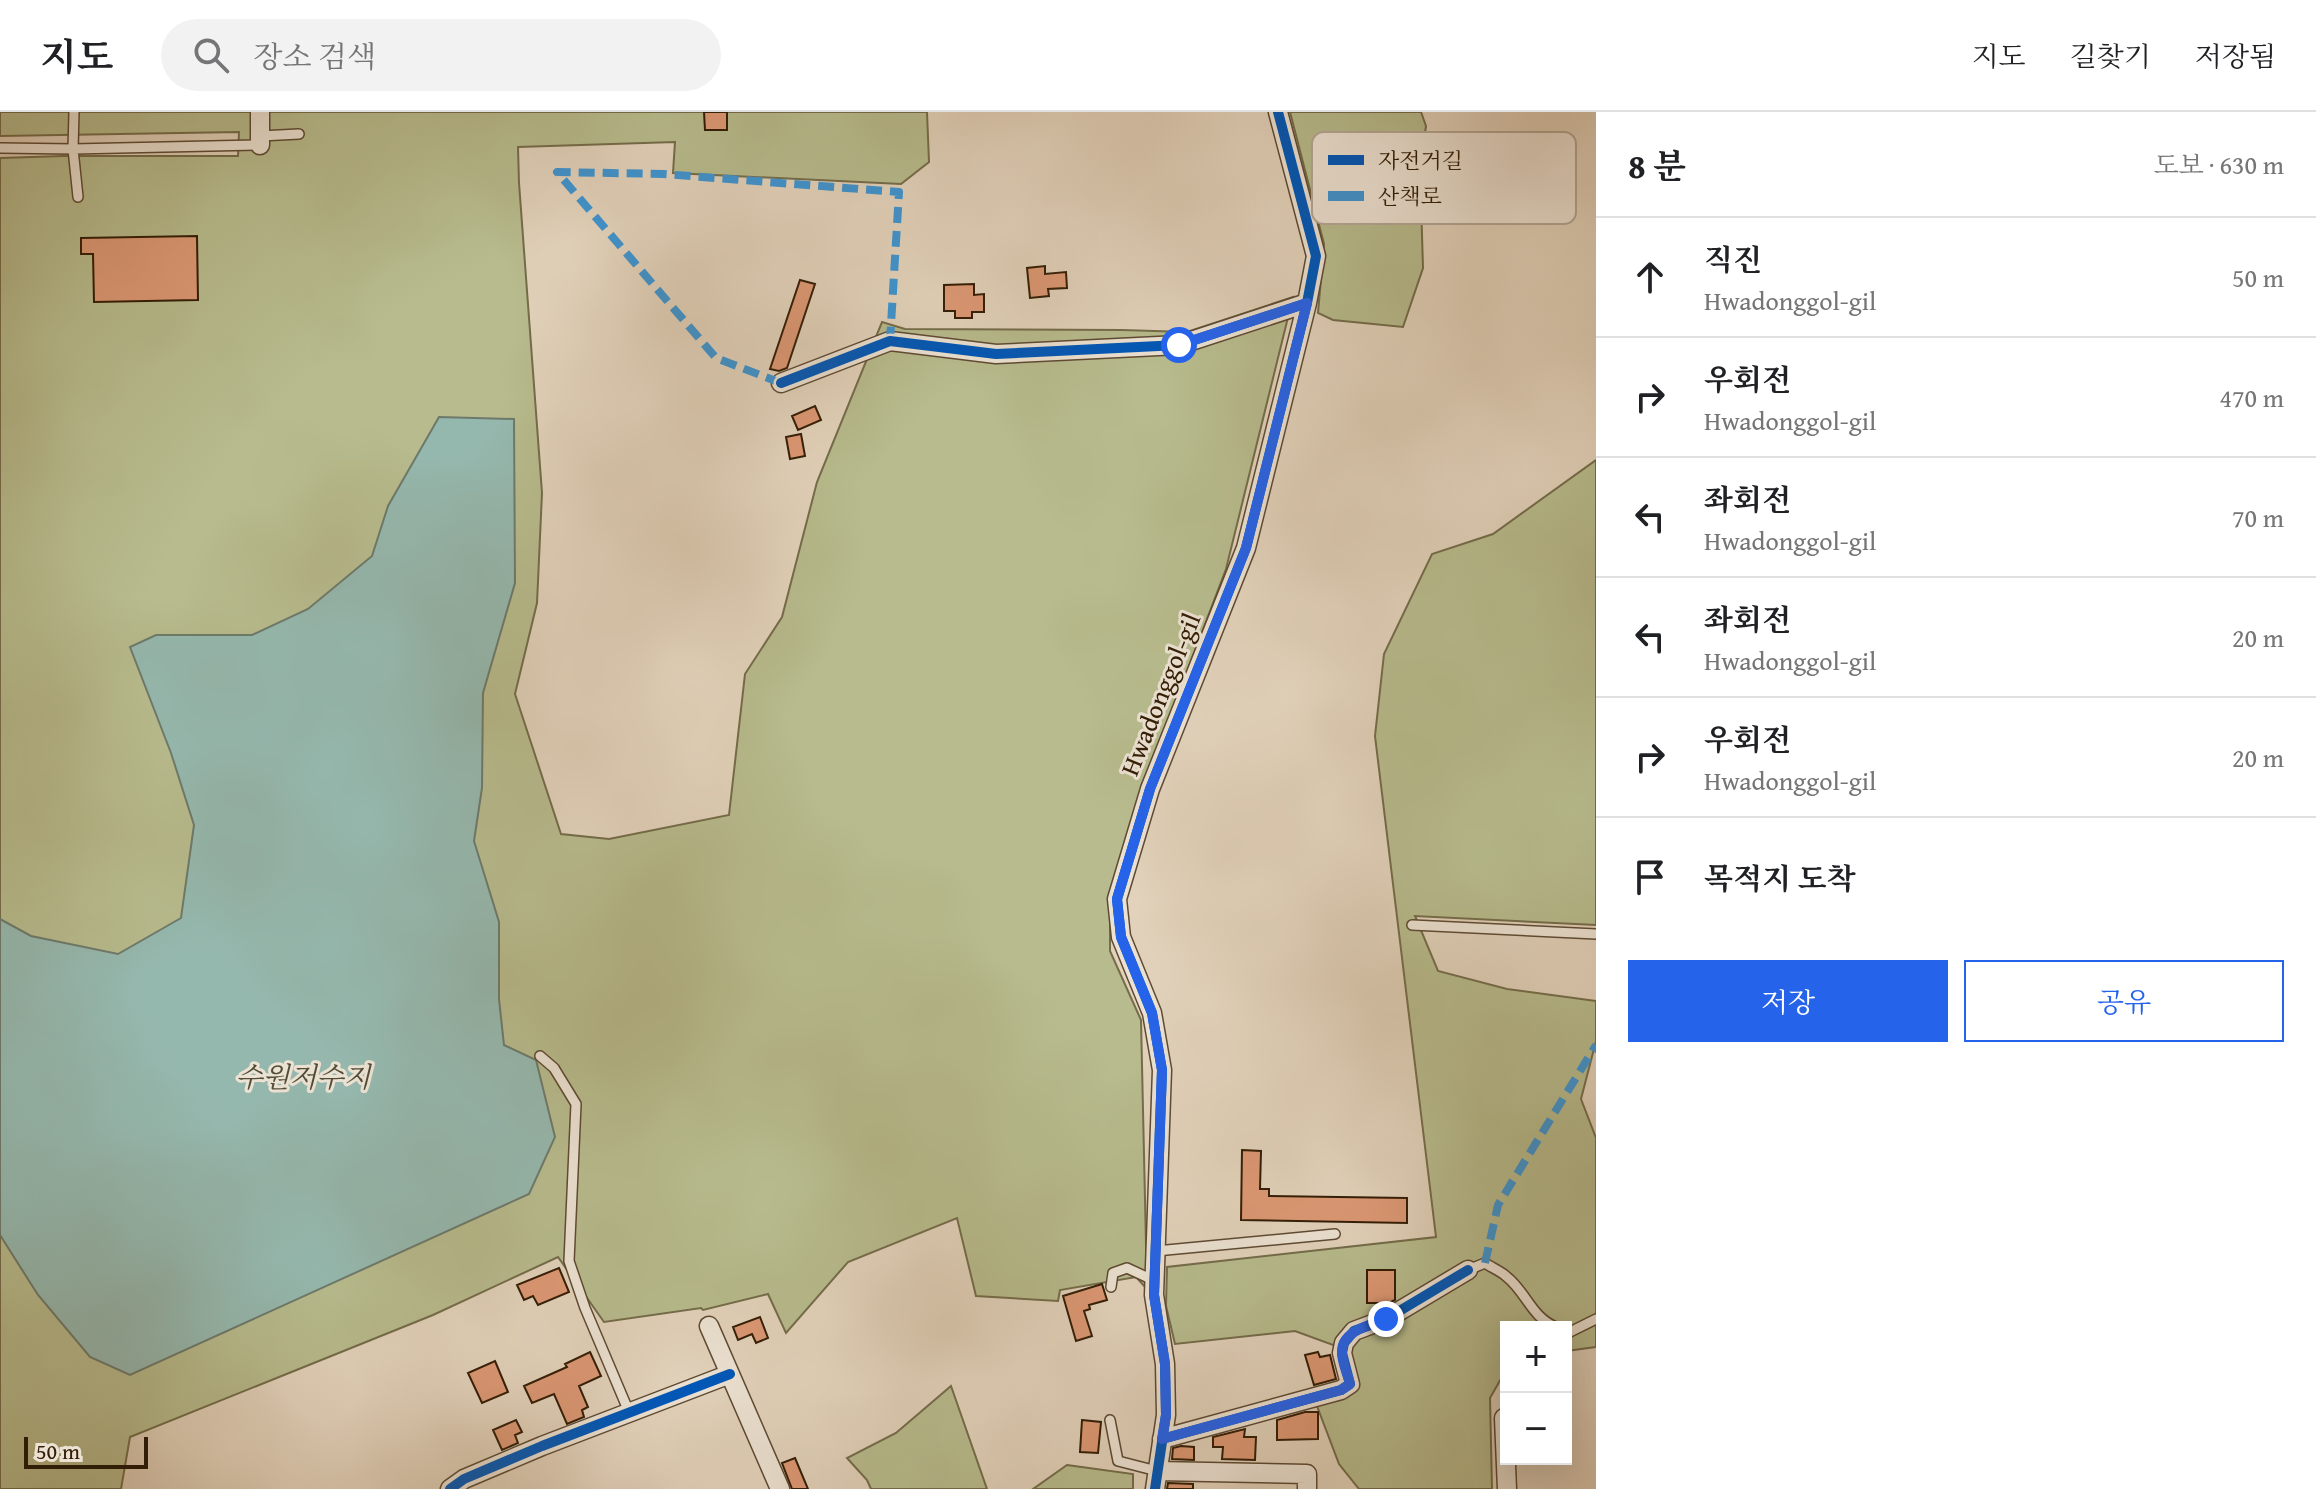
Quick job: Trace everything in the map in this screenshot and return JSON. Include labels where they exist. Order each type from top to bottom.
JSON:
[{"type":"street","points":[[260,112],[260,140]]},
{"type":"street","name":"Hwadonggol-gil","points":[[1156,1480],[1166,1415],[1165,1364],[1154,1295],[1162,1070],[1152,1013],[1121,937],[1117,899],[1150,789],[1246,548],[1307,303],[1316,256],[1278,112]]},
{"type":"street","points":[[781,383],[890,341],[996,354],[1179,345],[1307,303]]},
{"type":"street","points":[[1162,1439],[1341,1390],[1350,1384],[1342,1353],[1344,1343],[1354,1331],[1386,1319],[1468,1270]]},
{"type":"street","points":[[709,1326],[780,1489]]},
{"type":"street","points":[[450,1489],[464,1479],[730,1374]]},
{"type":"street","points":[[1506,1465],[1507,1489]]},
{"type":"street","points":[[1156,1480],[1307,1474],[1307,1489]]},
{"type":"lane","points":[[74,112],[73,149],[78,197]]},
{"type":"lane","points":[[0,148],[73,149],[260,140],[299,134]]},
{"type":"lane","points":[[1412,925],[1596,934]]},
{"type":"lane","points":[[540,1056],[554,1068],[576,1104],[569,1261],[585,1308],[629,1412]]},
{"type":"lane","points":[[1156,1251],[1335,1234]]},
{"type":"lane","points":[[1468,1270],[1485,1263],[1509,1278],[1533,1310],[1546,1321]]},
{"type":"lane","points":[[1111,1287],[1113,1273],[1127,1268],[1155,1281]]},
{"type":"lane","points":[[1572,1331],[1596,1319]]},
{"type":"lane","points":[[1110,1420],[1118,1461],[1156,1480]]},
{"type":"green space","points":[[0,112],[927,112],[929,162],[901,184],[673,173],[675,142],[518,147],[542,493],[537,603],[515,694],[561,834],[609,839],[729,815],[745,674],[782,617],[817,482],[882,322],[905,329],[1187,332],[1293,297],[1226,569],[1138,800],[1110,900],[1110,951],[1141,1020],[1147,1289],[1136,1277],[1060,1290],[1058,1301],[976,1296],[957,1218],[848,1262],[786,1333],[768,1294],[703,1310],[604,1322],[558,1257],[433,1315],[130,1437],[121,1489],[0,1489],[0,158],[238,156],[239,132],[0,136]]},
{"type":"green space","points":[[1290,112],[1421,112],[1425,132],[1312,132],[1312,197]]},
{"type":"green space","points":[[1319,224],[1422,224],[1423,268],[1403,327],[1333,320],[1318,313],[1324,244]]},
{"type":"green space","points":[[1596,460],[1596,925],[1415,916],[1438,971],[1507,989],[1596,1001],[1596,1041],[1581,1099],[1596,1138],[1596,1347],[1572,1350],[1572,1321],[1500,1321],[1500,1380],[1490,1398],[1492,1489],[1359,1489],[1339,1464],[1317,1406],[1355,1387],[1336,1346],[1295,1331],[1175,1344],[1166,1306],[1167,1267],[1436,1237],[1375,736],[1384,654],[1432,554],[1493,534]]},
{"type":"green space","points":[[951,1386],[987,1489],[871,1489],[847,1458],[896,1433]]},
{"type":"green space","points":[[1067,1465],[1133,1474],[1133,1489],[1033,1489]]},
{"type":"water","name":"수원저수지","points":[[439,417],[514,419],[515,583],[483,693],[482,788],[474,841],[499,922],[499,999],[504,1045],[536,1060],[555,1137],[529,1194],[130,1375],[90,1357],[38,1295],[0,1235],[0,919],[31,936],[118,954],[181,918],[194,825],[171,753],[130,647],[156,635],[252,635],[308,609],[372,556],[388,506]]},
{"type":"building","points":[[704,112],[727,112],[727,130],[705,130]]},
{"type":"building","points":[[197,236],[198,300],[94,302],[93,254],[81,254],[81,238]]},
{"type":"building","points":[[1045,266],[1045,274],[1066,272],[1067,288],[1048,289],[1049,296],[1030,298],[1027,268]]},
{"type":"building","points":[[800,280],[815,284],[787,368],[779,371],[770,369]]},
{"type":"building","points":[[974,284],[974,295],[984,294],[984,312],[972,312],[972,318],[955,318],[955,311],[944,311],[944,285]]},
{"type":"building","points":[[815,406],[821,420],[798,430],[792,416]]},
{"type":"building","points":[[801,434],[805,456],[790,459],[786,437]]},
{"type":"building","points":[[1242,1150],[1261,1151],[1260,1189],[1269,1189],[1269,1196],[1407,1198],[1407,1223],[1241,1220]]},
{"type":"building","points":[[559,1268],[569,1292],[538,1305],[533,1296],[524,1300],[517,1285]]},
{"type":"building","points":[[1367,1270],[1395,1270],[1395,1300],[1367,1303]]},
{"type":"building","points":[[1102,1284],[1107,1300],[1089,1305],[1090,1309],[1084,1311],[1092,1336],[1076,1341],[1063,1296]]},
{"type":"building","points":[[760,1317],[768,1338],[756,1343],[752,1334],[738,1340],[733,1327]]},
{"type":"building","points":[[590,1352],[601,1376],[579,1386],[588,1407],[582,1410],[584,1417],[567,1424],[554,1394],[532,1403],[524,1386],[567,1367],[565,1364]]},
{"type":"building","points":[[1318,1352],[1320,1357],[1330,1355],[1336,1379],[1314,1385],[1305,1355]]},
{"type":"building","points":[[495,1361],[508,1392],[482,1403],[468,1373]]},
{"type":"building","points":[[1305,1412],[1318,1412],[1318,1439],[1277,1440],[1277,1420]]},
{"type":"building","points":[[516,1420],[522,1432],[515,1435],[518,1443],[502,1450],[493,1430]]},
{"type":"building","points":[[1082,1420],[1101,1422],[1098,1453],[1080,1452]]},
{"type":"building","points":[[1245,1429],[1244,1437],[1256,1437],[1255,1460],[1222,1459],[1223,1447],[1213,1447],[1213,1437]]},
{"type":"building","points":[[1194,1447],[1194,1460],[1172,1459],[1173,1448]]},
{"type":"building","points":[[795,1458],[808,1489],[792,1489],[782,1463]]},
{"type":"building","points":[[1168,1483],[1193,1484],[1193,1489],[1167,1489]]},
{"type":"marked path","points":[[781,383],[716,358],[557,172],[663,174],[899,192],[890,341]]},
{"type":"marked path","points":[[1485,1263],[1498,1205],[1596,1045]]},
{"type":"cycle path","points":[[1155,1489],[1166,1415],[1165,1364],[1154,1295],[1162,1070],[1152,1013],[1121,937],[1117,899],[1150,789],[1246,548],[1307,303],[1316,256],[1278,112]]},
{"type":"cycle path","points":[[781,383],[890,341],[996,354],[1179,345],[1307,303]]},
{"type":"cycle path","points":[[1162,1439],[1341,1390],[1350,1384],[1342,1353],[1344,1343],[1354,1331],[1386,1319],[1468,1270]]},
{"type":"cycle path","points":[[450,1489],[464,1479],[542,1446],[730,1374]]},
{"type":"route","points":[[1179,345],[1307,303],[1246,548],[1150,789],[1117,899],[1121,937],[1152,1013],[1162,1070],[1154,1295],[1165,1364],[1166,1415],[1162,1439],[1341,1390],[1350,1384],[1342,1353],[1344,1343],[1354,1331],[1386,1319]]}]
